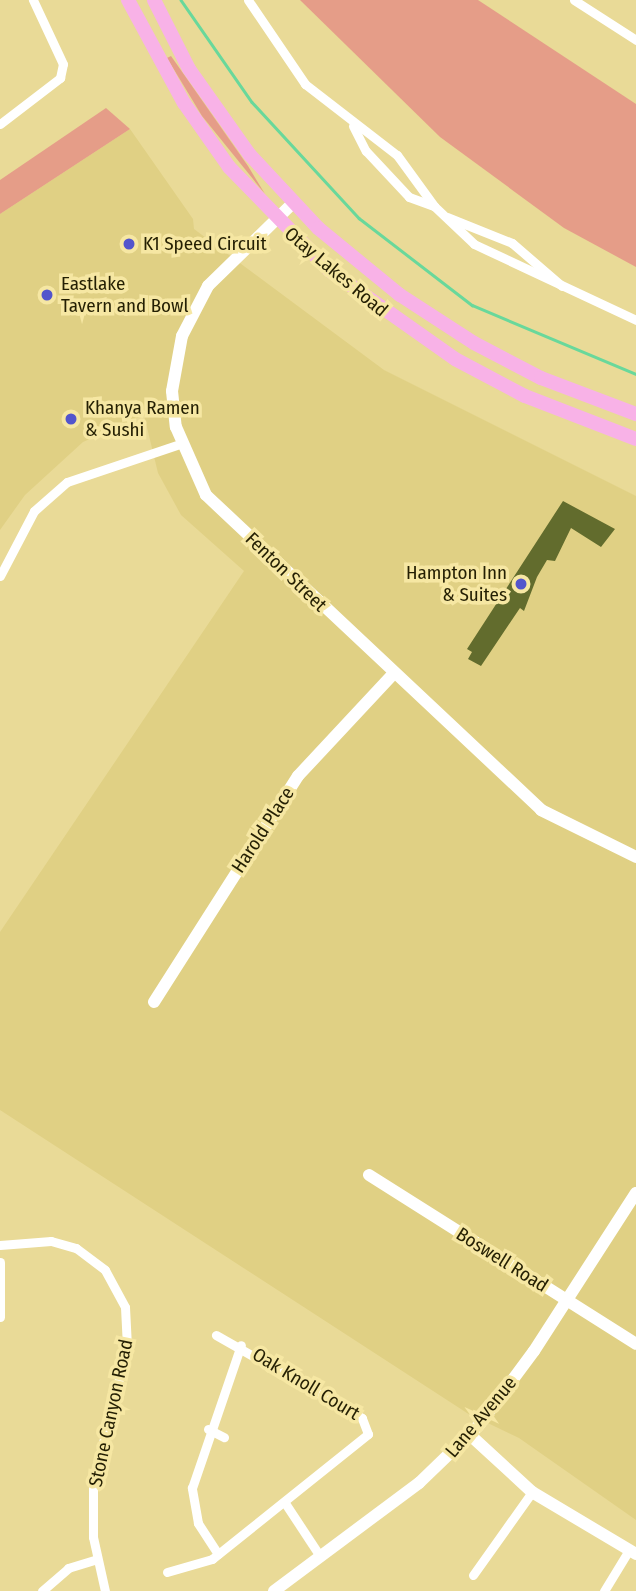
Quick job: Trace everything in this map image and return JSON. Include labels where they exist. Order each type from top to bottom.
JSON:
[{"type":"main road","name":"Otay Lakes Road","points":[[128,0],[184,103],[274,219],[392,319],[454,359],[525,396],[636,439]]},
{"type":"main road","name":"Otay Lakes Road","points":[[154,0],[189,69],[250,155],[294,202],[400,295],[474,343],[541,378],[636,414]]},
{"type":"street","points":[[0,124],[60,78],[63,64],[33,0]]},
{"type":"street","points":[[248,0],[305,84],[353,126],[397,155],[434,206],[495,258],[636,320]]},
{"type":"street","points":[[574,0],[636,40]]},
{"type":"street","points":[[353,126],[366,151],[409,197],[434,206]]},
{"type":"street","name":"Fenton Street","points":[[294,202],[217,274],[187,323],[172,391],[180,444],[206,495],[393,674],[541,810],[636,857]]},
{"type":"street","points":[[443,215],[506,239],[565,290]]},
{"type":"street","points":[[0,576],[34,510],[67,482],[180,444]]},
{"type":"street","name":"Harold Place","points":[[154,1002],[298,776],[393,674]]},
{"type":"street","name":"Boswell Road","points":[[369,1175],[636,1343]]},
{"type":"street","name":"Lane Avenue","points":[[274,1591],[440,1466],[469,1434],[566,1301],[636,1193]]},
{"type":"street","name":"Stone Canyon Road","points":[[0,1245],[51,1241],[76,1248],[105,1270],[125,1307],[127,1347],[93,1482],[96,1559],[105,1591]]},
{"type":"street","points":[[0,1262],[0,1317]]},
{"type":"street","name":"Oak Knoll Court","points":[[216,1335],[241,1345],[362,1418],[368,1434],[356,1447],[285,1503]]},
{"type":"street","points":[[218,1554],[198,1523],[191,1498],[208,1429],[241,1345]]},
{"type":"street","points":[[208,1429],[224,1437]]},
{"type":"street","points":[[469,1434],[532,1492],[633,1552],[604,1591]]},
{"type":"street","points":[[473,1574],[532,1492]]},
{"type":"street","points":[[167,1572],[196,1567],[218,1554],[285,1503],[320,1556]]},
{"type":"street","points":[[42,1591],[68,1569],[96,1559]]},
{"type":"shaded area","points":[[300,0],[478,0],[636,104],[636,267],[564,228],[440,137]]},
{"type":"shaded area","points":[[171,56],[265,194],[202,116],[167,58]]},
{"type":"shaded area","points":[[106,108],[130,129],[0,214],[0,180]]},
{"type":"shaded area","points":[[130,129],[193,219],[194,229],[384,370],[636,496],[636,1520],[519,1438],[467,1413],[0,1110],[0,932],[244,571],[181,515],[158,473],[144,415],[83,442],[25,495],[0,530],[0,214]]},
{"type":"building","name":"Hampton Inn & Suites","points":[[563,501],[615,529],[601,547],[571,528],[555,561],[547,560],[537,577],[524,611],[520,608],[481,666],[468,659],[472,652],[467,649]]},
{"type":"waterway","points":[[181,0],[252,102],[359,218],[472,305],[636,374]]},
{"type":"place","name":"K1 Speed Circuit","points":[[129,244]]},
{"type":"place","name":"Eastlake Tavern and Bowl","points":[[47,295]]},
{"type":"place","name":"Khanya Ramen & Sushi","points":[[71,419]]},
{"type":"place","name":"Hampton Inn & Suites","points":[[521,584]]}]
